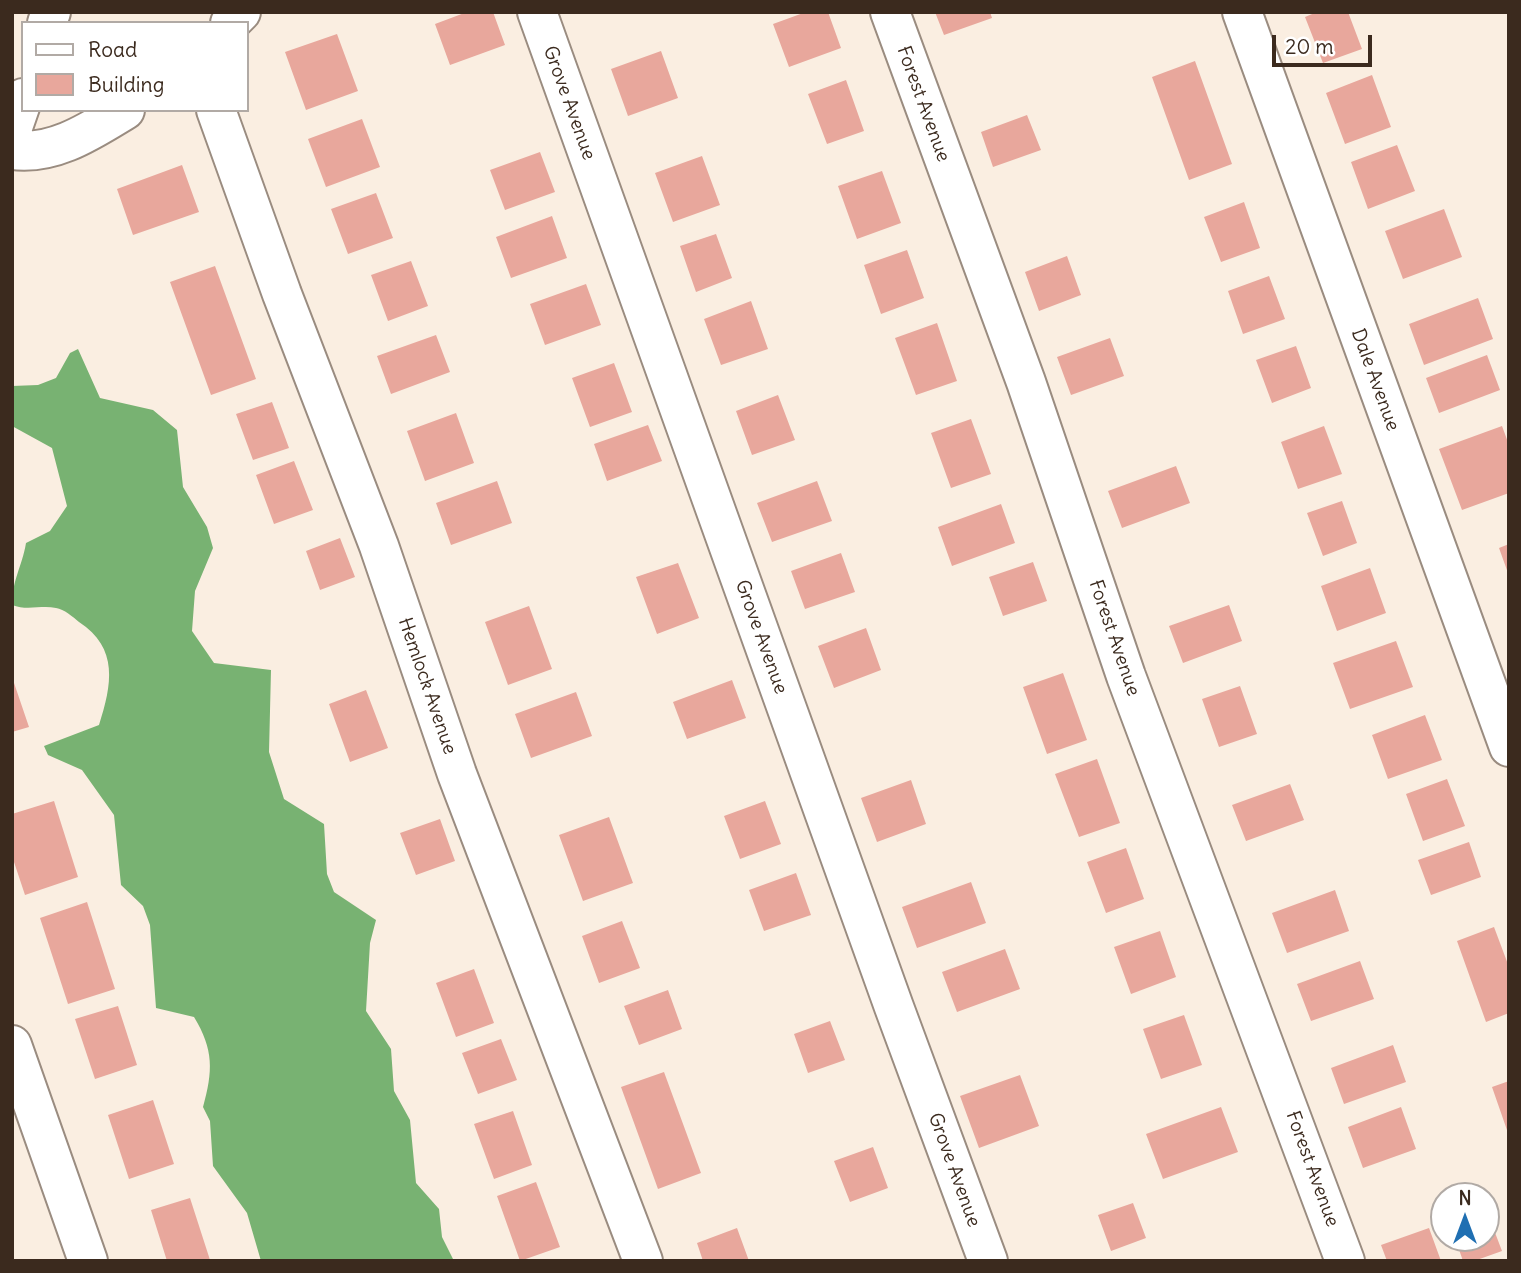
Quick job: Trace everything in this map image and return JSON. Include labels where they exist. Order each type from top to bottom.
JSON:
[{"type":"street","name":"Grove Avenue","points":[[537,12],[889,994],[988,1261]]},
{"type":"street","name":"Forest Avenue","points":[[890,12],[1026,382],[1126,676],[1345,1261]]},
{"type":"street","name":"Dale Avenue","points":[[1242,12],[1509,747]]},
{"type":"street","points":[[12,130],[21,104]]},
{"type":"street","points":[[12,150],[52,148],[80,137],[122,112]]},
{"type":"street","name":"Hemlock Avenue","points":[[217,112],[282,294],[379,545],[457,774],[643,1261]]},
{"type":"street","points":[[12,1045],[88,1261]]},
{"type":"green space","points":[[78,349],[100,398],[153,410],[177,430],[183,487],[207,527],[213,548],[195,591],[192,631],[214,663],[271,670],[269,752],[284,799],[324,824],[327,874],[334,892],[376,920],[370,943],[366,1011],[391,1049],[394,1091],[410,1120],[416,1183],[439,1209],[442,1237],[454,1261],[261,1261],[247,1213],[213,1166],[210,1121],[203,1107],[209,1082],[210,1061],[201,1029],[194,1017],[156,1008],[150,925],[143,906],[121,885],[114,815],[82,770],[48,755],[44,746],[99,725],[109,682],[106,655],[92,632],[65,612],[50,607],[23,608],[12,605],[26,543],[50,531],[67,506],[52,448],[12,426],[12,386],[38,385],[56,378],[70,353]]},
{"type":"building","points":[[467,12],[493,12],[505,45],[450,65],[435,24]]},
{"type":"building","points":[[806,12],[828,12],[841,48],[789,67],[773,24]]},
{"type":"building","points":[[935,12],[990,12],[992,18],[944,35]]},
{"type":"building","points":[[1317,12],[1348,12],[1362,49],[1323,63],[1305,17]]},
{"type":"building","points":[[337,34],[358,91],[306,110],[285,52]]},
{"type":"building","points":[[661,51],[678,98],[628,116],[611,69]]},
{"type":"building","points":[[1195,61],[1232,164],[1189,180],[1152,77]]},
{"type":"building","points":[[1372,75],[1391,127],[1345,144],[1326,93]]},
{"type":"building","points":[[846,80],[864,131],[827,144],[808,94]]},
{"type":"building","points":[[1027,115],[1041,150],[993,167],[981,132]]},
{"type":"building","points":[[362,119],[380,167],[326,187],[308,139]]},
{"type":"building","points":[[1397,145],[1415,191],[1368,209],[1351,162]]},
{"type":"building","points":[[540,152],[555,192],[505,210],[490,170]]},
{"type":"building","points":[[702,156],[720,205],[673,222],[655,173]]},
{"type":"building","points":[[182,165],[199,212],[133,235],[117,189]]},
{"type":"building","points":[[882,171],[901,223],[857,239],[838,186]]},
{"type":"building","points":[[376,193],[393,238],[348,254],[331,209]]},
{"type":"building","points":[[1244,202],[1260,248],[1221,262],[1204,217]]},
{"type":"building","points":[[1444,209],[1462,257],[1403,279],[1385,231]]},
{"type":"building","points":[[552,216],[567,258],[511,278],[496,237]]},
{"type":"building","points":[[716,234],[732,278],[696,292],[680,246]]},
{"type":"building","points":[[907,250],[924,298],[881,314],[864,265]]},
{"type":"building","points":[[1067,256],[1081,295],[1039,311],[1025,272]]},
{"type":"building","points":[[411,261],[428,306],[388,321],[371,275]]},
{"type":"building","points":[[215,266],[256,379],[211,395],[170,282]]},
{"type":"building","points":[[1269,276],[1285,319],[1243,334],[1228,291]]},
{"type":"building","points":[[586,284],[601,325],[545,345],[530,304]]},
{"type":"building","points":[[1478,298],[1493,339],[1424,365],[1409,324]]},
{"type":"building","points":[[751,301],[768,349],[721,365],[704,319]]},
{"type":"building","points":[[937,323],[957,381],[916,395],[895,338]]},
{"type":"building","points":[[436,335],[450,372],[391,394],[377,356]]},
{"type":"building","points":[[1110,338],[1124,376],[1071,395],[1057,357]]},
{"type":"building","points":[[1296,346],[1311,388],[1272,403],[1256,360]]},
{"type":"building","points":[[1487,355],[1500,390],[1439,413],[1426,378]]},
{"type":"building","points":[[614,363],[632,412],[590,427],[572,378]]},
{"type":"building","points":[[778,395],[795,440],[752,455],[736,411]]},
{"type":"building","points":[[272,402],[289,448],[253,460],[236,414]]},
{"type":"building","points":[[456,413],[474,463],[425,481],[407,431]]},
{"type":"building","points":[[971,419],[991,474],[951,488],[931,433]]},
{"type":"building","points":[[648,425],[662,461],[607,481],[594,444]]},
{"type":"building","points":[[1324,426],[1342,474],[1298,489],[1281,442]]},
{"type":"building","points":[[1502,426],[1509,445],[1509,493],[1462,510],[1439,449]]},
{"type":"building","points":[[294,461],[313,510],[274,524],[256,475]]},
{"type":"building","points":[[1176,466],[1190,503],[1122,528],[1108,491]]},
{"type":"building","points":[[497,481],[512,523],[451,545],[436,503]]},
{"type":"building","points":[[817,481],[832,521],[772,542],[757,503]]},
{"type":"building","points":[[1342,501],[1357,543],[1323,556],[1307,513]]},
{"type":"building","points":[[1001,504],[1015,543],[952,566],[938,527]]},
{"type":"building","points":[[340,538],[355,577],[320,590],[306,551]]},
{"type":"building","points":[[1509,544],[1509,573],[1508,573],[1499,548]]},
{"type":"building","points":[[841,553],[855,592],[805,609],[791,571]]},
{"type":"building","points":[[1033,562],[1047,601],[1003,616],[989,577]]},
{"type":"building","points":[[678,563],[699,618],[657,634],[636,577]]},
{"type":"building","points":[[1370,568],[1386,613],[1337,631],[1321,586]]},
{"type":"building","points":[[1229,605],[1242,641],[1183,663],[1169,626]]},
{"type":"building","points":[[529,606],[552,669],[508,685],[485,622]]},
{"type":"building","points":[[866,628],[881,670],[834,688],[818,646]]},
{"type":"building","points":[[1396,641],[1413,687],[1350,709],[1333,663]]},
{"type":"building","points":[[1063,673],[1087,740],[1047,754],[1023,687]]},
{"type":"building","points":[[12,677],[29,727],[12,732]]},
{"type":"building","points":[[732,680],[746,718],[687,739],[673,702]]},
{"type":"building","points":[[1240,686],[1257,734],[1219,747],[1202,699]]},
{"type":"building","points":[[366,690],[388,748],[350,762],[329,704]]},
{"type":"building","points":[[576,692],[592,736],[531,758],[515,714]]},
{"type":"building","points":[[1425,715],[1442,760],[1388,779],[1372,735]]},
{"type":"building","points":[[1097,759],[1120,823],[1079,837],[1055,774]]},
{"type":"building","points":[[1447,779],[1465,826],[1423,841],[1406,794]]},
{"type":"building","points":[[911,780],[926,824],[877,842],[861,798]]},
{"type":"building","points":[[1290,784],[1304,820],[1246,841],[1232,805]]},
{"type":"building","points":[[54,801],[78,877],[25,895],[12,856],[12,814]]},
{"type":"building","points":[[765,801],[781,844],[740,859],[724,816]]},
{"type":"building","points":[[609,817],[633,883],[583,901],[559,835]]},
{"type":"building","points":[[440,819],[455,861],[416,875],[400,833]]},
{"type":"building","points":[[1469,842],[1481,877],[1431,895],[1418,860]]},
{"type":"building","points":[[1126,848],[1144,899],[1106,913],[1087,862]]},
{"type":"building","points":[[796,873],[811,915],[764,931],[749,890]]},
{"type":"building","points":[[971,882],[986,923],[917,948],[902,907]]},
{"type":"building","points":[[1335,890],[1349,931],[1287,953],[1272,913]]},
{"type":"building","points":[[87,902],[115,989],[68,1004],[40,918]]},
{"type":"building","points":[[622,921],[640,968],[599,983],[582,936]]},
{"type":"building","points":[[1494,927],[1509,967],[1509,1013],[1486,1022],[1457,941]]},
{"type":"building","points":[[1160,931],[1176,977],[1131,994],[1114,947]]},
{"type":"building","points":[[1005,949],[1020,989],[957,1012],[942,972]]},
{"type":"building","points":[[1360,961],[1374,999],[1311,1021],[1297,984]]},
{"type":"building","points":[[474,969],[494,1023],[456,1037],[436,983]]},
{"type":"building","points":[[668,990],[682,1029],[639,1045],[624,1006]]},
{"type":"building","points":[[118,1006],[137,1065],[95,1079],[75,1019]]},
{"type":"building","points":[[1184,1015],[1202,1065],[1161,1079],[1143,1029]]},
{"type":"building","points":[[830,1021],[845,1060],[808,1073],[794,1034]]},
{"type":"building","points":[[501,1039],[517,1080],[478,1094],[462,1053]]},
{"type":"building","points":[[1393,1045],[1406,1082],[1344,1104],[1331,1068]]},
{"type":"building","points":[[664,1072],[701,1173],[658,1189],[621,1087]]},
{"type":"building","points":[[1020,1075],[1039,1126],[979,1148],[960,1096]]},
{"type":"building","points":[[1509,1081],[1509,1133],[1508,1133],[1492,1087]]},
{"type":"building","points":[[153,1100],[174,1164],[129,1179],[108,1115]]},
{"type":"building","points":[[1221,1107],[1238,1152],[1163,1179],[1146,1134]]},
{"type":"building","points":[[1401,1107],[1416,1149],[1363,1168],[1348,1127]]},
{"type":"building","points":[[513,1111],[532,1165],[494,1179],[474,1124]]},
{"type":"building","points":[[873,1147],[888,1188],[850,1202],[834,1161]]},
{"type":"building","points":[[536,1182],[560,1247],[520,1261],[497,1196]]},
{"type":"building","points":[[190,1198],[210,1260],[167,1261],[151,1210]]},
{"type":"building","points":[[1133,1203],[1146,1238],[1111,1251],[1098,1215]]},
{"type":"building","points":[[737,1228],[749,1261],[703,1261],[697,1243]]},
{"type":"building","points":[[1429,1228],[1430,1252],[1438,1252],[1441,1261],[1387,1261],[1381,1245]]},
{"type":"building","points":[[1460,1252],[1499,1252],[1474,1261],[1463,1261]]}]
